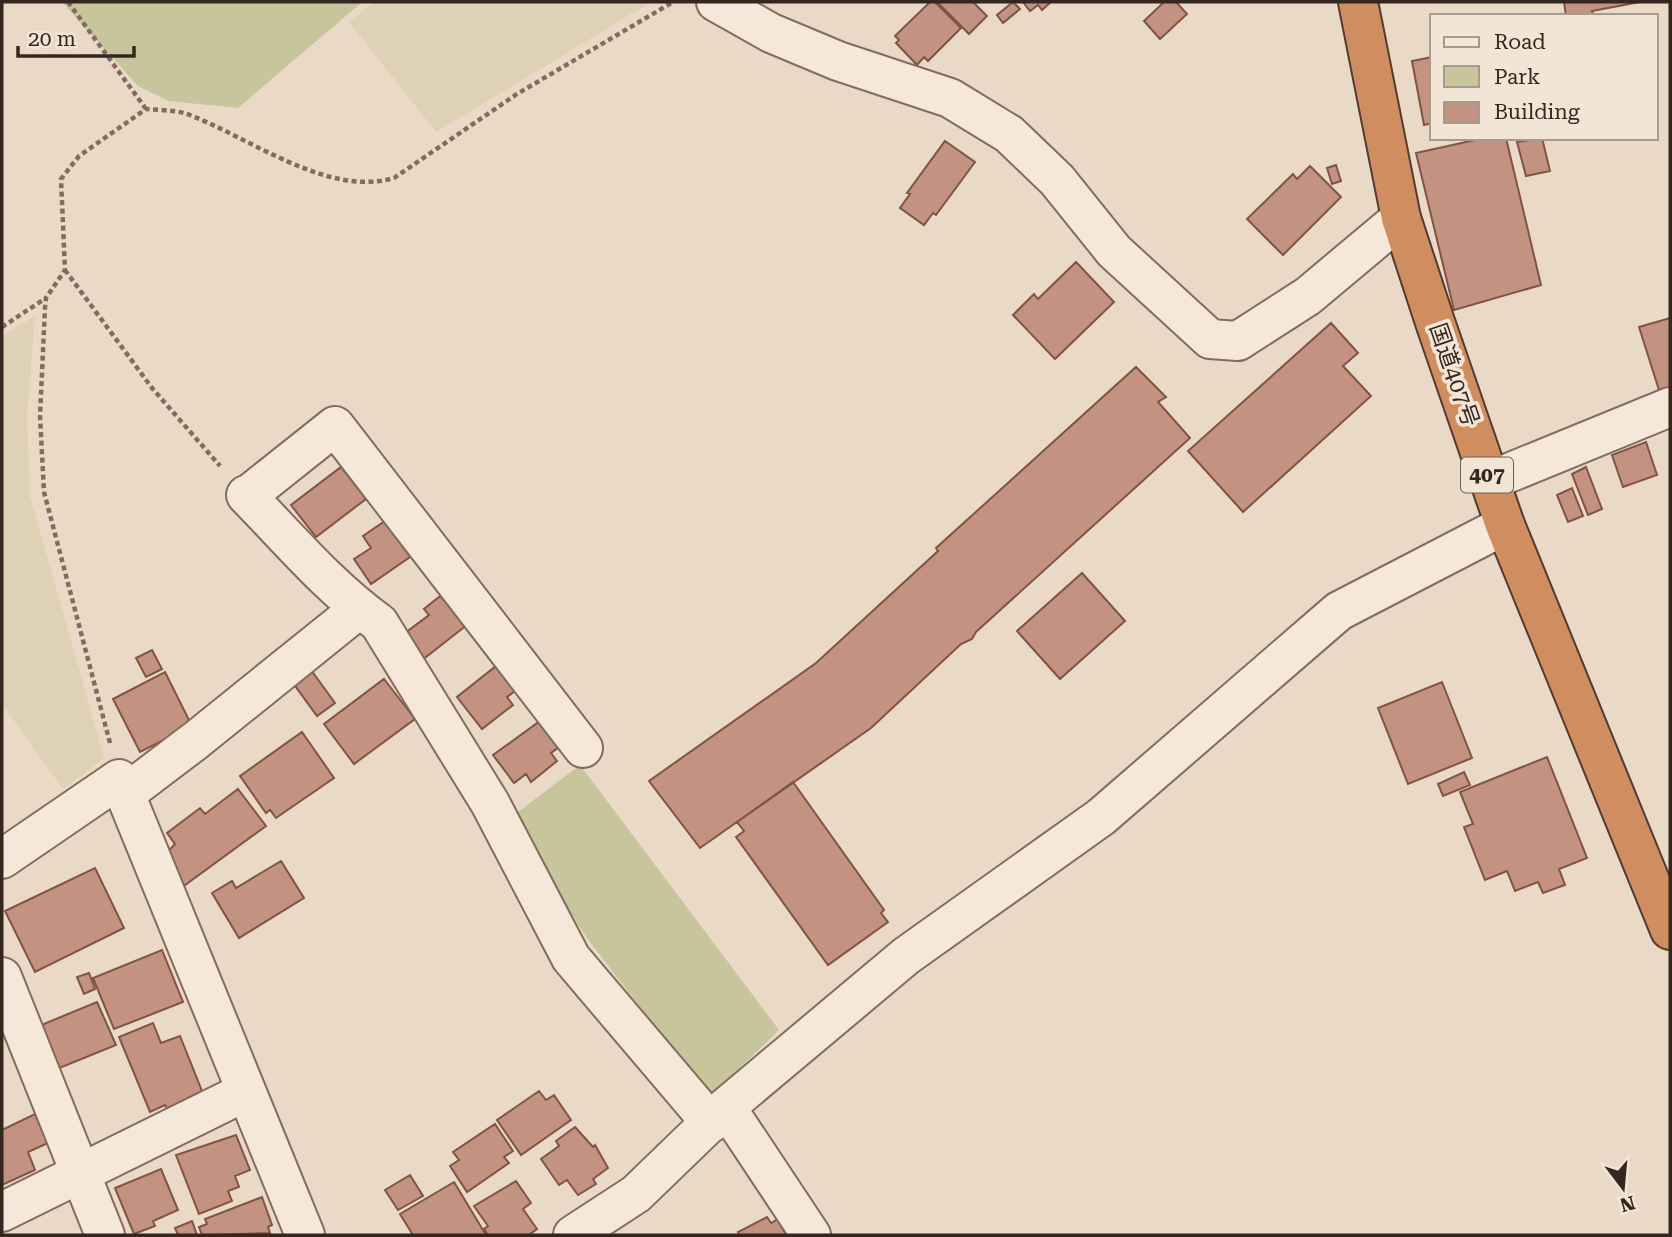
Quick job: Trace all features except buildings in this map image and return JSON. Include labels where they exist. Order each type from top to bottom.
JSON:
[{"type":"highway","name":"国道407号","points":[[1358,2],[1401,219],[1489,481],[1670,930]]},
{"type":"street","points":[[716,2],[771,33],[838,61],[950,98],[1009,134],[1057,180],[1114,251],[1210,339],[1238,341],[1308,296],[1401,219]]},
{"type":"street","points":[[1489,481],[1670,407]]},
{"type":"street","points":[[583,748],[335,426],[247,496],[359,609],[379,623],[490,803],[571,958],[718,1115],[811,1235]]},
{"type":"street","points":[[573,1235],[636,1194],[718,1115],[906,957],[1101,817],[1339,611],[1505,525]]},
{"type":"street","points":[[2,859],[195,741],[359,609]]},
{"type":"street","points":[[122,787],[305,1235]]},
{"type":"street","points":[[2,977],[104,1235]]},
{"type":"street","points":[[2,1212],[245,1092]]},
{"type":"path","points":[[68,2],[146,109]]},
{"type":"path","points":[[247,496],[152,388],[65,270],[61,180],[79,156],[146,109],[182,113],[276,156],[352,183],[376,183],[394,178],[517,94],[673,2]]},
{"type":"path","points":[[2,327],[46,298],[65,270]]},
{"type":"path","points":[[46,298],[40,415],[44,492],[122,787]]},
{"type":"shaded area","points":[[374,2],[651,2],[436,132],[349,22]]},
{"type":"shaded area","points":[[35,316],[27,415],[30,496],[104,758],[63,789],[2,704],[2,336]]},
{"type":"green space","points":[[62,2],[361,3],[238,108],[168,101],[138,86]]},
{"type":"green space","points":[[580,765],[779,1030],[713,1094],[655,1027],[587,938],[510,818]]}]
